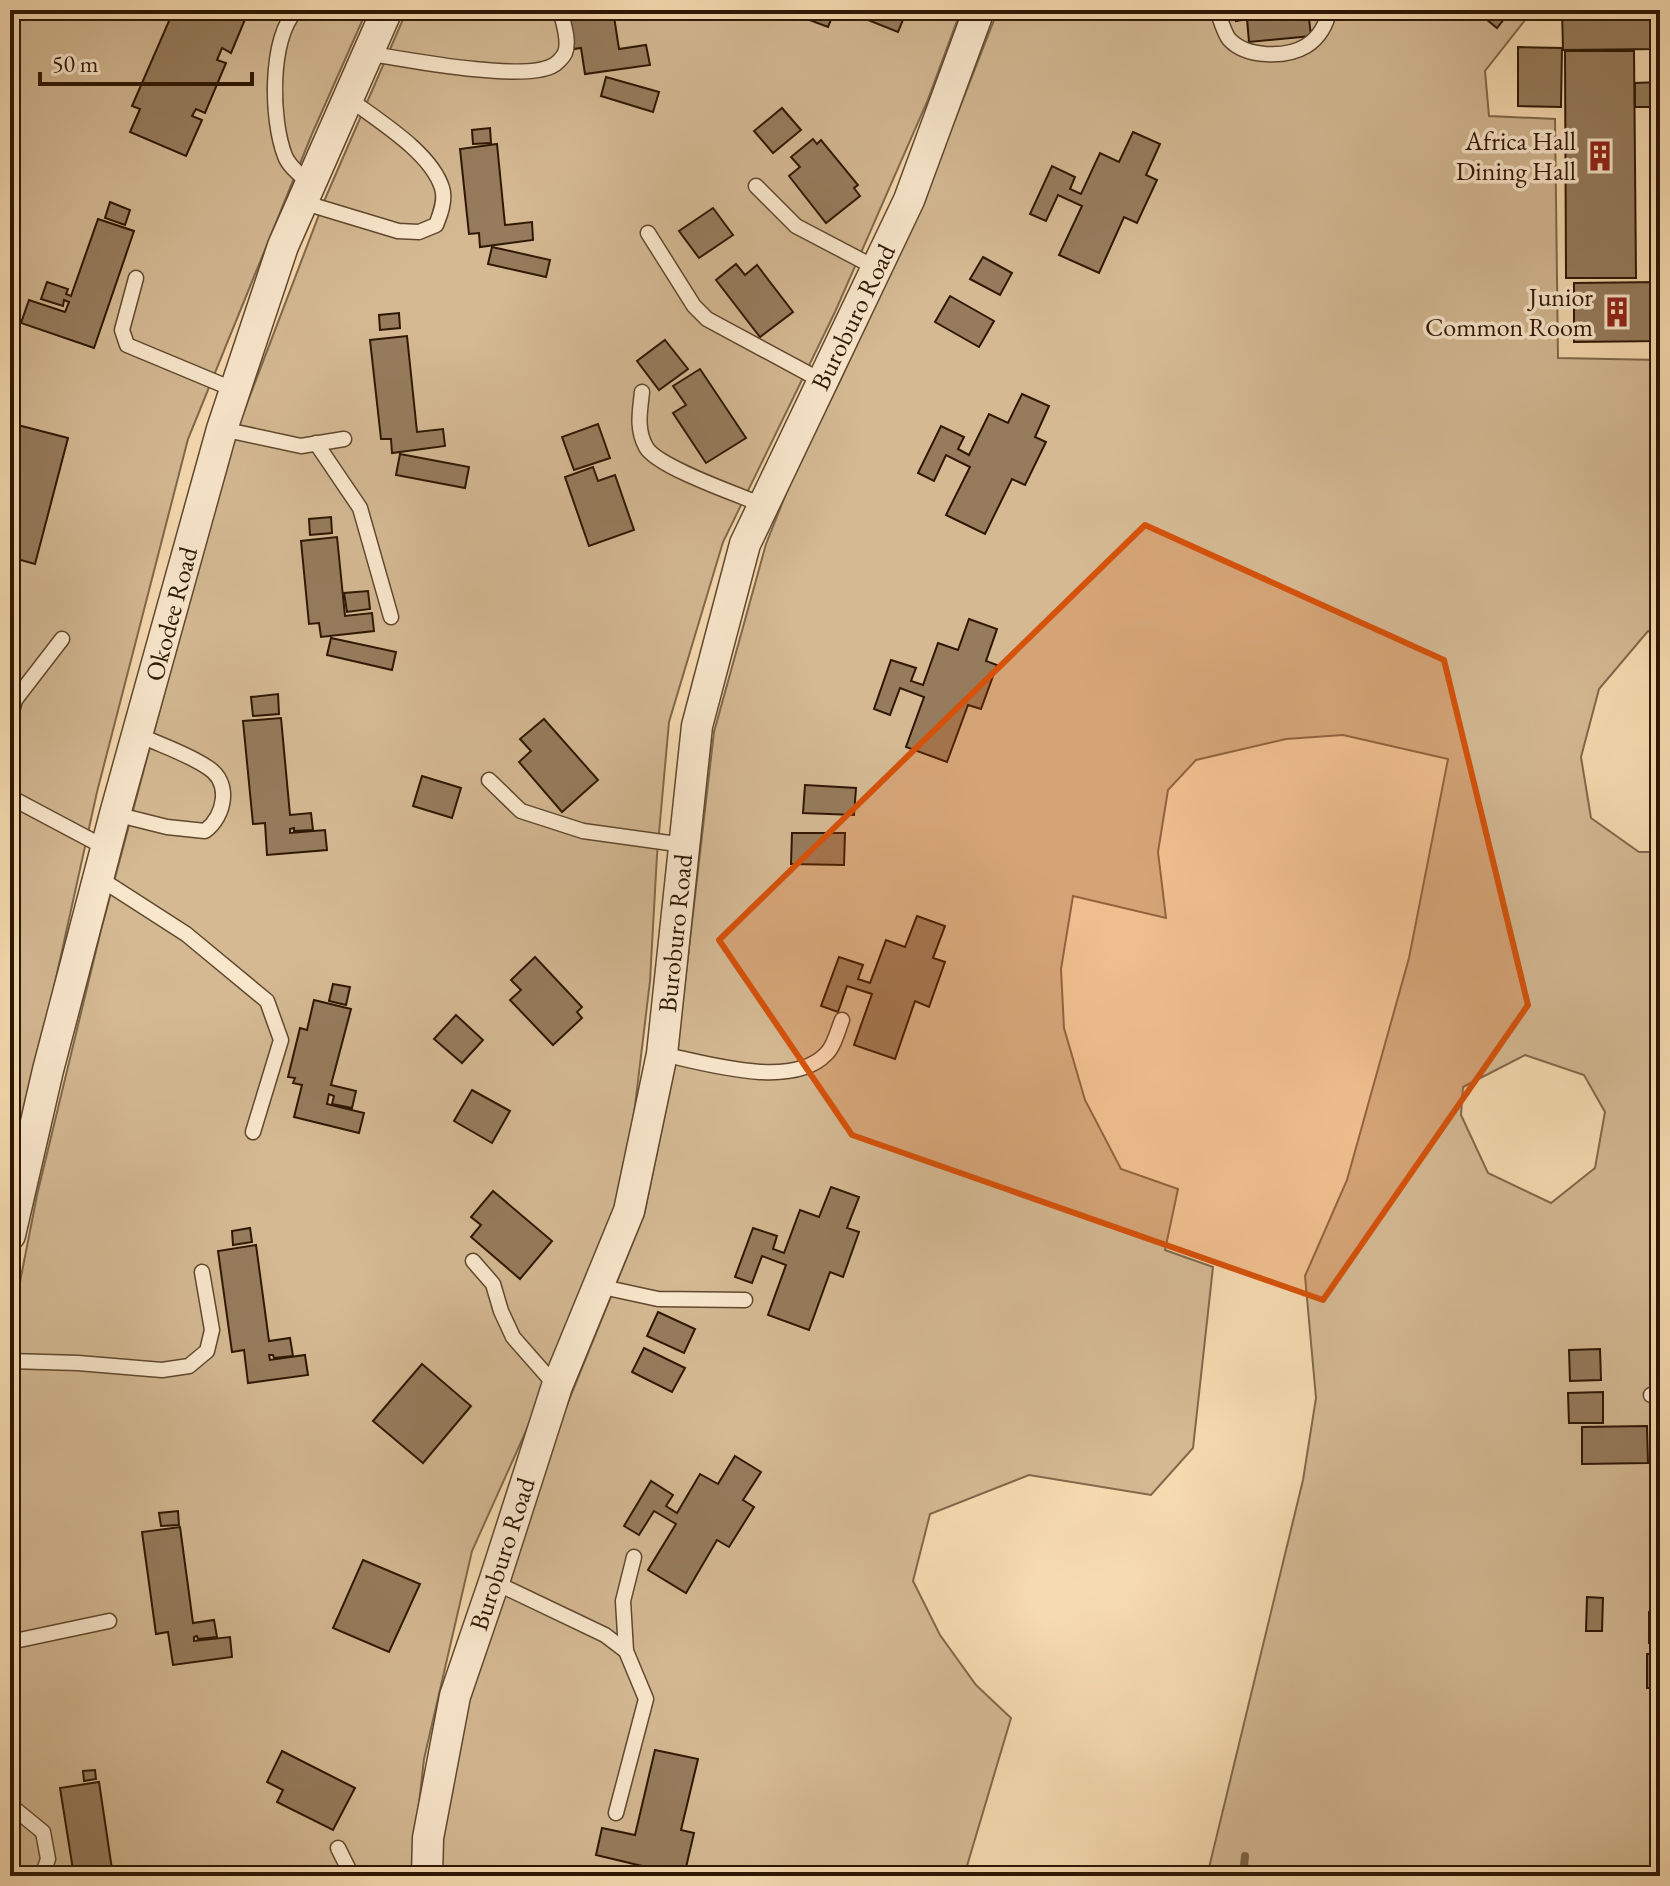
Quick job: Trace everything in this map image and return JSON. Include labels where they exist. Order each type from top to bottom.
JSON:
[{"type":"street","name":"Okodee Road","points":[[10,1235],[14,1204],[106,848],[222,429],[283,246],[387,10]]},
{"type":"street","name":"Buroburo Road","points":[[427,1876],[428,1838],[455,1696],[557,1386],[629,1211],[662,1054],[697,726],[745,544],[909,200],[979,10]]},
{"type":"lane","points":[[296,10],[290,17],[275,65],[276,123],[286,160],[306,193],[398,231],[419,232],[436,225],[442,211],[443,189],[420,152],[347,98]]},
{"type":"lane","points":[[366,53],[453,67],[519,71],[552,67],[564,56],[567,45],[560,10]]},
{"type":"lane","points":[[1217,10],[1229,39],[1253,53],[1286,52],[1305,46],[1320,34],[1329,10]]},
{"type":"lane","points":[[756,186],[796,226],[876,268]]},
{"type":"lane","points":[[648,233],[694,306],[707,319],[822,381]]},
{"type":"lane","points":[[136,278],[122,330],[127,345],[235,390]]},
{"type":"lane","points":[[642,392],[638,426],[647,450],[687,474],[763,505]]},
{"type":"lane","points":[[222,429],[301,446],[344,439]]},
{"type":"lane","points":[[316,443],[360,508],[391,617]]},
{"type":"lane","points":[[10,719],[15,700],[62,639]]},
{"type":"lane","points":[[115,814],[167,827],[205,831],[218,822],[224,803],[222,785],[210,768],[137,734]]},
{"type":"lane","points":[[489,780],[521,811],[583,831],[684,845]]},
{"type":"lane","points":[[10,797],[106,848]]},
{"type":"lane","points":[[99,878],[186,934],[267,1001],[281,1040],[253,1132]]},
{"type":"lane","points":[[662,1054],[755,1072],[802,1070],[827,1054],[842,1020]]},
{"type":"lane","points":[[473,1261],[493,1284],[513,1337],[557,1386]]},
{"type":"lane","points":[[10,1361],[162,1370],[189,1366],[207,1351],[212,1330],[202,1272]]},
{"type":"lane","points":[[598,1286],[658,1299],[745,1300]]},
{"type":"lane","points":[[616,1813],[646,1699],[626,1651],[623,1601],[634,1557]]},
{"type":"lane","points":[[494,1582],[605,1635],[626,1651]]},
{"type":"lane","points":[[10,1642],[109,1621]]},
{"type":"lane","points":[[10,1805],[43,1832],[48,1859],[42,1876]]},
{"type":"lane","points":[[338,1848],[352,1876]]},
{"type":"highlighted area","points":[[1145,525],[1444,660],[1528,1005],[1323,1300],[852,1135],[719,940]]},
{"type":"shaded area","points":[[10,10],[367,10],[312,134],[188,439],[97,792],[10,1187]]},
{"type":"shaded area","points":[[407,10],[961,10],[927,102],[835,312],[723,542],[669,722],[650,981],[625,1189],[558,1360],[472,1551],[424,1759],[411,1876],[10,1876],[10,1333],[37,1195],[101,930],[230,448],[325,199]]},
{"type":"shaded area","points":[[998,10],[1533,10],[1485,71],[1489,116],[1555,119],[1558,358],[1660,360],[1660,632],[1648,631],[1599,689],[1581,757],[1591,818],[1639,852],[1660,852],[1660,1876],[1207,1876],[1303,1480],[1316,1398],[1305,1276],[1347,1180],[1409,958],[1448,759],[1343,735],[1286,739],[1196,760],[1168,790],[1158,852],[1166,918],[1073,896],[1061,969],[1064,1028],[1085,1100],[1121,1169],[1178,1189],[1165,1250],[1213,1267],[1193,1448],[1151,1495],[1029,1475],[930,1514],[913,1581],[940,1635],[976,1685],[1011,1718],[964,1876],[439,1876],[444,1809],[468,1693],[526,1506],[644,1215],[676,1060],[714,732],[766,544],[797,466],[840,381],[929,186]],"holes":[[[1525,1055],[1584,1075],[1605,1112],[1595,1168],[1551,1203],[1488,1173],[1461,1115],[1463,1087]]]},
{"type":"building","points":[[182,10],[230,10],[246,17],[231,53],[222,48],[217,60],[226,63],[205,113],[196,109],[192,116],[202,120],[186,156],[130,132],[140,109],[132,106],[172,14],[179,17]]},
{"type":"building","points":[[568,10],[613,10],[619,49],[646,45],[650,65],[585,74],[581,48],[574,49]]},
{"type":"building","points":[[783,10],[835,10],[828,27]]},
{"type":"building","points":[[843,10],[907,10],[898,32]]},
{"type":"building","points":[[1235,10],[1308,10],[1311,36],[1249,42],[1247,19],[1236,21]]},
{"type":"building","points":[[1475,10],[1511,10],[1497,28]]},
{"type":"building","points":[[1562,10],[1660,10],[1660,49],[1563,50]]},
{"type":"building","points":[[1518,47],[1562,48],[1561,107],[1518,106]]},
{"type":"building","name":"Africa Hall Dining Hall","points":[[1565,51],[1634,51],[1636,278],[1566,278]]},
{"type":"building","points":[[606,77],[659,92],[653,112],[601,96]]},
{"type":"building","points":[[1660,82],[1660,107],[1635,107],[1635,83]]},
{"type":"building","points":[[782,108],[801,130],[773,153],[754,131]]},
{"type":"building","points":[[490,128],[491,143],[473,144],[472,130]]},
{"type":"building","points":[[1133,132],[1160,144],[1146,175],[1157,180],[1137,223],[1124,217],[1099,273],[1059,255],[1082,206],[1058,195],[1046,221],[1030,214],[1052,166],[1075,177],[1070,189],[1081,194],[1100,153],[1119,162]]},
{"type":"building","points":[[813,139],[817,144],[821,140],[858,185],[854,188],[860,196],[826,223],[789,176],[800,167],[791,157]]},
{"type":"building","points":[[497,144],[505,225],[532,222],[533,240],[480,247],[479,233],[469,234],[460,149]]},
{"type":"building","points":[[110,202],[130,210],[125,225],[105,218]]},
{"type":"building","points":[[713,208],[733,235],[699,258],[679,231]]},
{"type":"building","points":[[98,219],[134,231],[94,348],[21,323],[29,300],[65,312],[69,302],[64,300],[63,306],[41,299],[47,282],[68,289],[66,294],[71,296]]},
{"type":"building","points":[[492,247],[550,260],[546,277],[488,264]]},
{"type":"building","points":[[983,257],[1012,273],[1000,295],[970,279]]},
{"type":"building","points":[[736,264],[745,275],[757,265],[793,312],[760,337],[716,280]]},
{"type":"building","name":"Junior Common Room","points":[[1660,282],[1660,341],[1574,342],[1574,283]]},
{"type":"building","points":[[950,296],[994,321],[979,347],[935,322]]},
{"type":"building","points":[[399,313],[400,328],[380,330],[379,315]]},
{"type":"building","points":[[407,336],[417,432],[443,429],[445,446],[392,453],[391,439],[381,439],[370,340]]},
{"type":"building","points":[[665,340],[688,369],[659,390],[637,361]]},
{"type":"building","points":[[700,369],[746,438],[706,463],[673,413],[686,405],[673,386]]},
{"type":"building","points":[[1022,394],[1049,406],[1035,437],[1046,442],[1025,485],[1012,479],[985,534],[946,515],[970,467],[946,455],[934,481],[918,473],[941,426],[964,437],[958,449],[969,455],[989,414],[1008,423]]},
{"type":"building","points":[[10,423],[68,438],[35,564],[10,557]]},
{"type":"building","points":[[598,424],[610,458],[574,470],[562,437]]},
{"type":"building","points":[[400,454],[469,467],[465,488],[396,475]]},
{"type":"building","points":[[593,467],[598,481],[615,475],[634,530],[589,546],[565,477]]},
{"type":"building","points":[[331,517],[332,533],[310,535],[309,519]]},
{"type":"building","points":[[337,537],[345,616],[372,613],[374,631],[321,637],[319,623],[309,624],[301,541]]},
{"type":"building","points":[[368,591],[370,609],[347,612],[344,593]]},
{"type":"building","points":[[969,619],[997,629],[986,661],[997,665],[981,709],[968,705],[947,762],[906,747],[924,697],[900,688],[890,715],[874,709],[891,660],[916,668],[911,681],[923,685],[938,643],[958,650]]},
{"type":"building","points":[[331,638],[396,652],[392,670],[327,655]]},
{"type":"building","points":[[278,694],[279,714],[253,716],[251,697]]},
{"type":"building","points":[[281,718],[290,815],[311,813],[313,830],[294,831],[294,828],[290,829],[290,833],[325,830],[327,850],[267,855],[265,823],[253,824],[243,721]]},
{"type":"building","points":[[544,719],[598,780],[562,812],[519,762],[531,751],[520,739]]},
{"type":"building","points":[[422,776],[461,788],[452,818],[413,806]]},
{"type":"building","points":[[805,785],[856,788],[854,815],[803,813]]},
{"type":"building","points":[[792,833],[845,833],[844,865],[791,864]]},
{"type":"building","points":[[917,916],[945,926],[933,958],[945,962],[929,1007],[915,1001],[895,1059],[854,1045],[872,994],[847,986],[838,1012],[821,1006],[839,957],[863,965],[858,979],[870,983],[886,940],[905,947]]},
{"type":"building","points":[[535,957],[582,1007],[577,1012],[582,1018],[553,1045],[510,1000],[521,990],[511,980]]},
{"type":"building","points":[[333,984],[350,987],[346,1005],[329,1001]]},
{"type":"building","points":[[314,1000],[351,1009],[331,1085],[356,1091],[352,1108],[332,1104],[334,1096],[329,1094],[327,1104],[364,1113],[359,1133],[294,1117],[302,1085],[293,1083],[295,1078],[288,1077],[300,1028],[307,1030]]},
{"type":"building","points":[[456,1015],[483,1040],[462,1063],[434,1039]]},
{"type":"building","points":[[472,1090],[510,1111],[492,1143],[454,1121]]},
{"type":"building","points":[[831,1187],[859,1197],[847,1228],[859,1232],[843,1277],[830,1272],[809,1330],[768,1315],[786,1265],[762,1256],[752,1283],[735,1277],[753,1228],[777,1236],[773,1249],[784,1253],[800,1210],[819,1217]]},
{"type":"building","points":[[493,1191],[552,1241],[520,1279],[471,1237],[481,1225],[471,1217]]},
{"type":"building","points":[[250,1228],[252,1242],[233,1245],[232,1231]]},
{"type":"building","points":[[256,1245],[269,1341],[290,1338],[293,1356],[274,1358],[269,1355],[270,1360],[305,1355],[308,1375],[248,1383],[244,1350],[232,1352],[218,1251]]},
{"type":"building","points":[[658,1312],[695,1329],[684,1353],[647,1336]]},
{"type":"building","points":[[644,1348],[685,1368],[672,1392],[632,1372]]},
{"type":"building","points":[[1600,1349],[1601,1380],[1570,1381],[1569,1350]]},
{"type":"building","points":[[422,1364],[471,1406],[423,1463],[373,1421]]},
{"type":"building","points":[[1603,1392],[1603,1423],[1569,1423],[1568,1393]]},
{"type":"building","points":[[1647,1426],[1648,1463],[1582,1464],[1582,1427]]},
{"type":"building","points":[[735,1456],[761,1472],[743,1500],[754,1507],[729,1547],[717,1540],[686,1593],[648,1570],[676,1524],[654,1511],[639,1535],[624,1526],[651,1481],[673,1495],[666,1506],[677,1513],[700,1474],[718,1484]]},
{"type":"building","points":[[178,1511],[179,1525],[161,1526],[159,1513]]},
{"type":"building","points":[[180,1527],[193,1623],[214,1620],[217,1637],[198,1639],[197,1636],[194,1641],[230,1637],[232,1657],[173,1665],[168,1632],[156,1634],[142,1532]]},
{"type":"building","points":[[363,1560],[420,1584],[389,1652],[333,1628]]},
{"type":"building","points":[[1587,1597],[1603,1598],[1602,1631],[1586,1631]]},
{"type":"building","points":[[1649,1612],[1660,1612],[1660,1643],[1649,1643]]},
{"type":"building","points":[[1647,1654],[1660,1654],[1660,1688],[1647,1688]]},
{"type":"building","points":[[655,1750],[698,1759],[681,1830],[694,1833],[684,1876],[596,1855],[602,1828],[635,1835]]},
{"type":"building","points":[[282,1751],[355,1788],[333,1830],[277,1802],[283,1790],[267,1782]]},
{"type":"building","points":[[95,1770],[96,1779],[84,1781],[83,1771]]},
{"type":"building","points":[[99,1782],[113,1876],[74,1876],[60,1788]]},
{"type":"waterway","points":[[1243,1876],[1245,1856]]},
{"type":"place","name":"Africa Hall Dining Hall","points":[[1600,156]]},
{"type":"place","name":"Junior Common Room","points":[[1617,312]]}]
